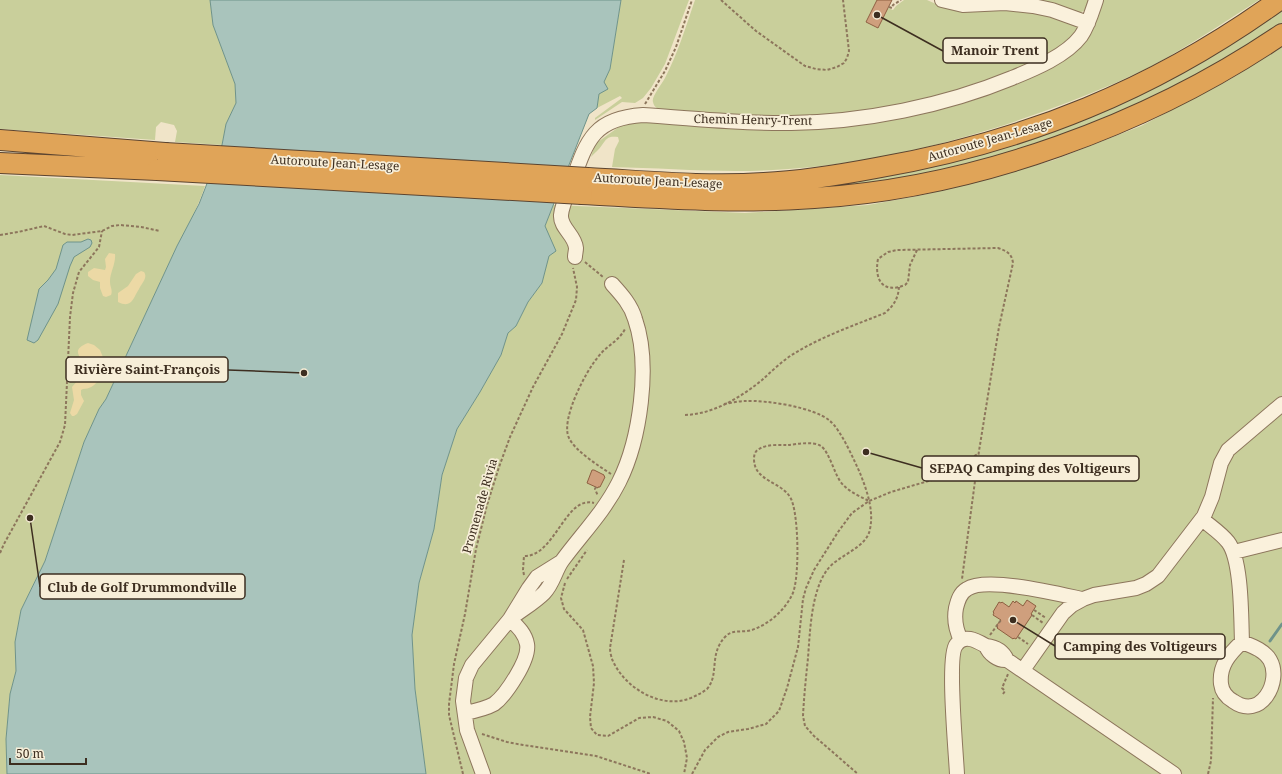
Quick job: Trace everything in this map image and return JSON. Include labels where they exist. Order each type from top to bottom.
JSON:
[{"type":"highway","name":"Autoroute Jean-Lesage","points":[[585,186],[778,182],[864,171],[962,150],[1003,139],[1062,119],[1134,88],[1213,45],[1279,0]]},
{"type":"highway","name":"Autoroute Jean-Lesage","points":[[0,140],[161,161],[585,186],[720,201],[776,200],[848,195],[935,180],[1022,158],[1065,143],[1120,122],[1205,81],[1250,55],[1282,34]]},
{"type":"highway","name":"Autoroute Jean-Lesage","points":[[0,163],[161,161]]},
{"type":"lane","points":[[942,0],[962,5],[1005,3],[1033,6],[1052,10],[1088,23]]},
{"type":"lane","name":"Chemin Henry-Trent","points":[[575,257],[575,243],[563,224],[561,215],[582,154],[595,133],[615,120],[628,116],[643,115],[790,123],[847,119],[922,106],[995,85],[1027,72],[1059,55],[1074,44],[1082,35],[1096,0]]},
{"type":"lane","points":[[490,774],[481,769],[467,730],[463,701],[466,678],[472,665],[510,618],[537,578],[561,562],[603,508],[620,480],[634,440],[638,419],[641,385],[642,357],[639,333],[633,313],[626,299],[609,282]]},
{"type":"lane","points":[[1015,665],[1063,613],[1082,599],[1094,595],[1131,590],[1153,580],[1165,568],[1202,519],[1210,503],[1221,463],[1228,450],[1246,442],[1279,413]]},
{"type":"lane","points":[[1202,519],[1227,541],[1234,552],[1238,569],[1242,642]]},
{"type":"lane","points":[[1234,552],[1282,540]]},
{"type":"lane","points":[[961,640],[956,629],[956,612],[960,596],[971,587],[986,585],[1037,590],[1082,599]]},
{"type":"lane","points":[[465,713],[486,708],[501,698],[526,657],[528,645],[526,638],[510,618]]},
{"type":"lane","points":[[956,774],[952,688],[953,659],[955,646],[961,640],[973,639],[987,642],[1005,654],[1015,665],[1174,774]]},
{"type":"lane","points":[[1242,642],[1259,649],[1271,661],[1274,669],[1274,680],[1269,692],[1259,704],[1253,707],[1238,705],[1226,697],[1220,678],[1226,660],[1233,650],[1242,642]]},
{"type":"path","points":[[643,115],[644,106],[665,71],[676,47],[692,0]]},
{"type":"path","points":[[721,0],[756,31],[805,66],[827,70],[844,63],[849,51],[843,0]]},
{"type":"path","points":[[888,7],[892,8],[893,5],[901,0]]},
{"type":"path","points":[[0,235],[44,226],[72,235],[102,231],[112,226],[120,225],[136,226],[160,231]]},
{"type":"path","points":[[0,553],[60,442],[65,425],[69,336],[73,293],[79,272],[99,247],[102,231]]},
{"type":"path","points":[[916,250],[910,265],[908,282],[899,287],[885,287],[882,285],[878,275],[878,259],[883,254],[888,252],[916,250],[998,248],[1007,251],[1012,257],[1013,263],[999,327],[979,453],[962,573],[963,592]]},
{"type":"path","points":[[575,257],[588,263],[609,282]]},
{"type":"path","name":"Promenade Rivia","points":[[463,774],[449,715],[449,704],[454,664],[465,614],[476,549],[487,505],[510,437],[533,387],[562,334],[576,300],[577,287],[573,268],[575,257]]},
{"type":"path","points":[[685,415],[704,413],[724,404],[742,394],[795,353],[823,339],[885,313],[892,307],[898,297],[899,287]]},
{"type":"path","points":[[620,480],[580,451],[569,438],[567,430],[580,384],[598,355],[622,335],[633,313]]},
{"type":"path","points":[[724,404],[745,401],[780,404],[806,410],[830,420],[836,427],[854,460],[864,485],[871,513],[870,530],[867,538],[861,544],[827,570],[820,585],[811,618],[803,716],[805,726],[814,736],[858,774]]},
{"type":"path","points":[[624,560],[610,648],[612,659],[622,676],[646,696],[667,702],[684,701],[700,694],[712,681],[717,651],[727,635],[737,631],[752,630],[776,616],[793,594],[795,587],[797,549],[793,504],[790,497],[785,492],[766,480],[760,474],[754,460],[757,449],[767,446],[813,444],[821,446],[826,452],[840,481],[853,493],[869,501]]},
{"type":"path","points":[[692,774],[705,750],[718,737],[728,732],[766,724],[779,711],[798,647],[803,599],[806,588],[814,570],[852,513],[869,501],[891,492],[942,477],[979,453]]},
{"type":"path","points":[[524,556],[530,557],[538,553],[576,507],[583,503],[590,502],[603,508]]},
{"type":"path","points":[[587,549],[566,581],[561,598],[564,609],[583,630],[593,666],[594,683],[590,717],[591,728],[597,735],[608,736],[639,718],[653,717],[667,720],[678,730],[684,742],[687,758],[684,774]]},
{"type":"path","points":[[1034,610],[1043,615]]},
{"type":"path","points":[[1032,616],[1039,621]]},
{"type":"path","points":[[987,642],[1000,620]]},
{"type":"path","points":[[1018,636],[1025,641]]},
{"type":"path","points":[[1003,694],[1005,691],[1002,688],[1006,677],[1015,665]]},
{"type":"path","points":[[1208,774],[1211,762],[1213,698],[1220,678]]},
{"type":"path","points":[[467,730],[512,743],[596,756],[651,774]]},
{"type":"green space","points":[[0,0],[210,0],[213,25],[235,84],[236,103],[226,124],[222,145],[175,142],[177,131],[174,125],[161,122],[156,127],[155,140],[0,129]]},
{"type":"green space","points":[[621,0],[689,0],[665,64],[651,88],[643,98],[635,103],[622,102],[595,120],[595,118],[622,98],[620,96],[597,108],[598,94],[610,69]]},
{"type":"green space","points":[[695,0],[877,0],[866,22],[878,28],[888,8],[893,10],[904,0],[927,0],[936,4],[952,7],[1029,8],[1079,27],[1064,47],[1000,78],[922,101],[847,114],[767,118],[664,111],[656,107],[653,100],[674,59]]},
{"type":"green space","points":[[952,0],[1092,0],[1088,9],[1077,14]]},
{"type":"green space","points":[[1101,0],[1259,0],[1170,56],[1114,84],[1034,115],[924,148],[886,156],[811,167],[753,171],[692,170],[612,167],[615,149],[619,141],[618,137],[610,137],[591,157],[595,144],[623,124],[638,120],[867,120],[1066,56]]},
{"type":"green space","points":[[1282,8],[1282,23],[1255,41],[1192,78],[1096,123],[1014,152],[915,176],[828,189],[827,185],[975,156]]},
{"type":"green space","points":[[1282,47],[1282,774],[426,774],[415,689],[412,635],[419,583],[434,529],[442,475],[457,429],[501,355],[508,333],[516,326],[528,302],[542,283],[549,255],[545,226],[553,205],[745,213],[868,205],[923,195],[1054,160],[1141,126],[1229,80]]},
{"type":"green space","points":[[0,175],[205,186],[106,399],[99,409],[84,442],[45,561],[21,610],[15,642],[16,671],[10,694],[6,739],[7,774],[0,774]]},
{"type":"sand","points":[[109,253],[115,254],[115,258],[110,278],[112,293],[106,297],[103,296],[100,288],[100,282],[93,280],[88,276],[88,272],[94,268],[105,270],[105,259]]},
{"type":"sand","points":[[141,271],[144,272],[145,278],[132,302],[123,304],[118,302],[118,293],[128,286],[136,274]]},
{"type":"sand","points":[[88,343],[94,345],[100,350],[107,367],[94,385],[81,390],[81,395],[84,401],[77,414],[72,416],[70,413],[74,400],[72,387],[85,372],[84,364],[79,356],[78,350],[81,346]]},
{"type":"water","points":[[210,0],[621,0],[610,69],[604,82],[608,89],[599,94],[597,108],[589,114],[545,226],[556,251],[549,256],[542,283],[528,302],[516,326],[508,333],[501,355],[457,429],[442,475],[434,529],[419,583],[412,635],[415,689],[426,774],[7,774],[6,739],[10,694],[16,671],[15,642],[21,610],[45,561],[84,442],[99,409],[106,399],[177,246],[199,204],[222,145],[226,124],[236,103],[235,84],[213,25]]},
{"type":"water","points":[[88,239],[91,240],[92,243],[90,247],[74,257],[58,304],[38,340],[34,343],[27,340],[39,289],[56,269],[63,245],[67,242],[81,242]]},
{"type":"building","points":[[877,0],[892,0],[878,28],[866,22]]},
{"type":"building","points":[[592,470],[604,475],[605,477],[598,488],[587,483]]},
{"type":"building","points":[[1027,600],[1036,606],[1031,614],[1032,615],[1016,639],[1013,639],[997,628],[998,627],[996,626],[1001,620],[993,615],[993,612],[999,602],[1002,602],[1009,607],[1013,601],[1015,603],[1016,601],[1023,606]]},
{"type":"waterway","points":[[1270,641],[1282,624]]},
{"type":"place","name":"Manoir Trent","points":[[877,15]]},
{"type":"place","name":"Rivière Saint-François","points":[[304,373]]},
{"type":"place","name":"SEPAQ Camping des Voltigeurs","points":[[866,452]]},
{"type":"place","name":"Club de Golf Drummondville","points":[[30,518]]},
{"type":"place","name":"Camping des Voltigeurs","points":[[1013,620]]}]
